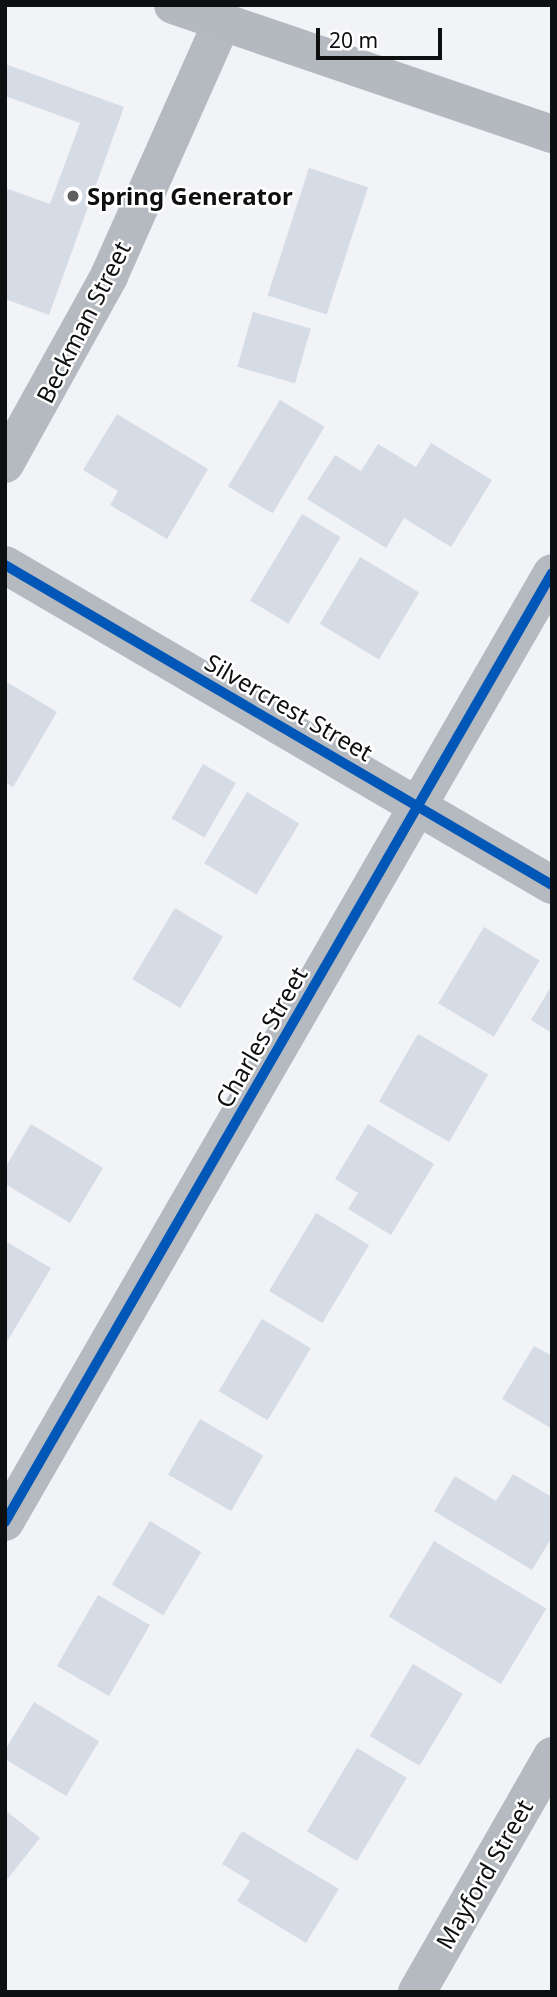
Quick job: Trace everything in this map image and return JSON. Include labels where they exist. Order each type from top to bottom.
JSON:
[{"type":"main road","points":[[173,5],[552,134]]},
{"type":"street","name":"Beckman Street","points":[[5,464],[109,276],[222,22]]},
{"type":"street","name":"Silvercrest Street","points":[[5,565],[552,885]]},
{"type":"street","name":"Charles Street","points":[[5,1522],[421,809],[552,573]]},
{"type":"street","name":"Mayford Street","points":[[417,1992],[552,1756]]},
{"type":"building","name":"Spring Generator","points":[[5,64],[124,107],[49,315],[5,299],[5,188],[50,204],[80,123],[5,96]]},
{"type":"building","points":[[309,168],[368,187],[327,315],[268,295]]},
{"type":"building","points":[[253,312],[311,329],[295,383],[237,367]]},
{"type":"building","points":[[280,400],[325,427],[273,513],[228,487]]},
{"type":"building","points":[[117,414],[208,469],[167,539],[110,505],[118,491],[83,470]]},
{"type":"building","points":[[431,443],[492,480],[451,547],[404,518],[386,548],[307,499],[335,455],[361,471],[378,444],[416,467]]},
{"type":"building","points":[[302,514],[341,537],[289,624],[250,601]]},
{"type":"building","points":[[360,557],[419,593],[379,659],[320,624]]},
{"type":"building","points":[[5,681],[57,712],[13,787],[5,782]]},
{"type":"building","points":[[203,764],[236,783],[204,838],[172,819]]},
{"type":"building","points":[[247,792],[299,823],[257,895],[204,863]]},
{"type":"building","points":[[175,908],[223,937],[180,1008],[132,979]]},
{"type":"building","points":[[484,927],[540,960],[494,1037],[438,1003]]},
{"type":"building","points":[[552,985],[552,1033],[531,1020]]},
{"type":"building","points":[[418,1034],[488,1074],[449,1142],[379,1102]]},
{"type":"building","points":[[31,1124],[103,1168],[70,1223],[5,1184],[5,1168]]},
{"type":"building","points":[[368,1124],[434,1164],[391,1235],[348,1209],[358,1193],[335,1179]]},
{"type":"building","points":[[316,1213],[369,1245],[322,1323],[269,1291]]},
{"type":"building","points":[[5,1241],[51,1268],[5,1345]]},
{"type":"building","points":[[262,1319],[311,1348],[268,1420],[219,1391]]},
{"type":"building","points":[[534,1346],[552,1356],[552,1429],[502,1399]]},
{"type":"building","points":[[200,1419],[263,1456],[231,1511],[168,1474]]},
{"type":"building","points":[[513,1474],[552,1497],[552,1537],[532,1570],[434,1511],[455,1476],[496,1501]]},
{"type":"building","points":[[150,1521],[201,1552],[163,1615],[112,1584]]},
{"type":"building","points":[[434,1541],[546,1608],[501,1684],[389,1616]]},
{"type":"building","points":[[98,1595],[150,1625],[109,1696],[57,1666]]},
{"type":"building","points":[[413,1664],[463,1694],[419,1766],[370,1736]]},
{"type":"building","points":[[34,1702],[99,1741],[66,1796],[5,1759],[5,1750]]},
{"type":"building","points":[[357,1748],[407,1778],[357,1861],[307,1831]]},
{"type":"building","points":[[5,1810],[40,1838],[5,1882]]},
{"type":"building","points":[[242,1831],[339,1889],[306,1943],[237,1901],[250,1881],[222,1864]]},
{"type":"cycle path","points":[[5,565],[552,885]]},
{"type":"cycle path","points":[[5,1522],[552,573]]},
{"type":"place","name":"Spring Generator","points":[[73,196]]}]
